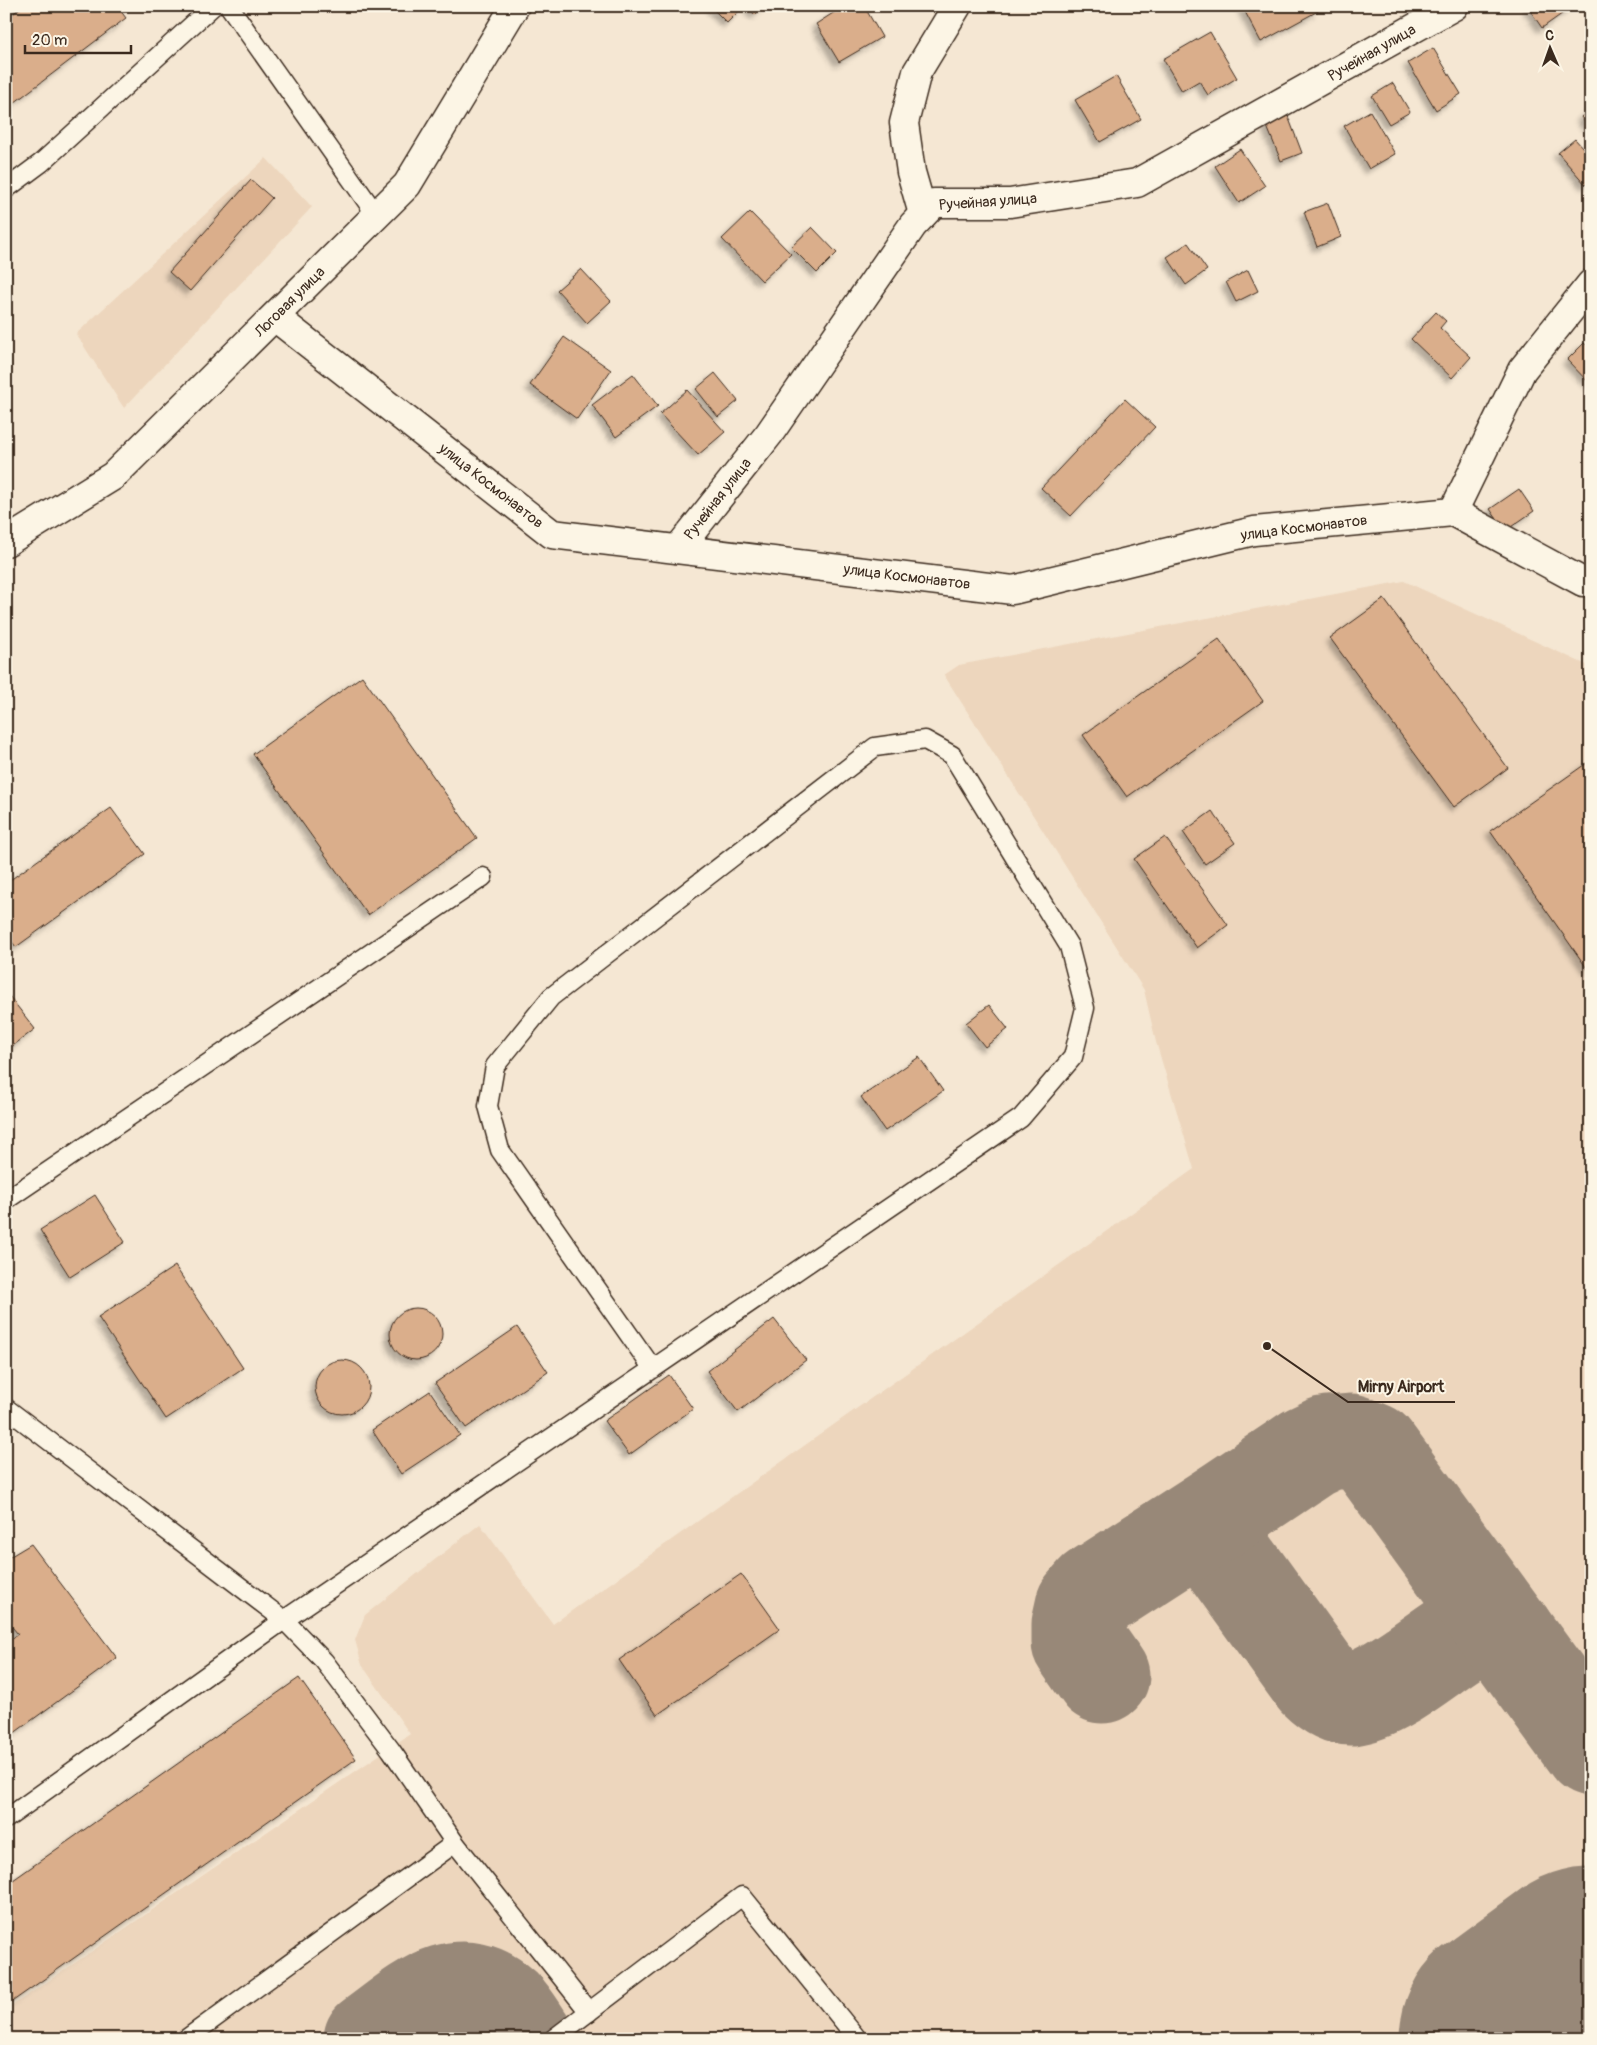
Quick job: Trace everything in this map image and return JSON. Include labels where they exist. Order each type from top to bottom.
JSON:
[{"type":"street","name":"Логовая улица","points":[[6,542],[113,476],[408,185],[515,6]]},
{"type":"street","points":[[923,214],[911,172],[904,123],[917,72],[957,6]]},
{"type":"street","name":"Ручейная улица","points":[[678,549],[769,434],[913,225],[934,203],[1010,203],[1137,183],[1454,6]]},
{"type":"street","points":[[1591,284],[1522,370],[1454,512],[1583,582],[1591,581]]},
{"type":"street","name":"улица Космонавтов","points":[[275,317],[552,534],[1013,590],[1254,531],[1454,512]]},
{"type":"lane","points":[[6,189],[41,163],[213,6]]},
{"type":"lane","points":[[228,6],[377,216]]},
{"type":"lane","points":[[6,1819],[284,1620],[653,1369],[1021,1118],[1073,1057],[1085,1008],[1069,946],[952,755],[925,740],[875,747],[551,997],[495,1066],[488,1106],[500,1150],[653,1369]]},
{"type":"lane","points":[[6,1200],[483,877]]},
{"type":"lane","points":[[6,1408],[284,1620],[324,1661],[391,1750],[455,1843],[589,2012]]},
{"type":"lane","points":[[186,2039],[455,1843]]},
{"type":"lane","points":[[552,2039],[742,1896],[856,2037],[853,2039]]},
{"type":"shaded area","points":[[266,158],[312,207],[124,408],[76,334]]},
{"type":"shaded area","points":[[1404,581],[1591,667],[1591,2039],[6,2039],[6,2010],[410,1734],[362,1665],[355,1640],[365,1615],[480,1524],[553,1624],[1194,1169],[1156,1042],[1144,990],[944,675],[959,665]]},
{"type":"building","points":[[23,6],[117,6],[126,18],[6,109],[6,19]]},
{"type":"building","points":[[710,6],[744,6],[727,23]]},
{"type":"building","points":[[747,6],[765,6],[755,15]]},
{"type":"building","points":[[844,6],[864,6],[882,37],[839,62],[816,24]]},
{"type":"building","points":[[1242,6],[1315,6],[1318,11],[1261,42]]},
{"type":"building","points":[[1527,6],[1573,6],[1542,28]]},
{"type":"building","points":[[1210,32],[1237,78],[1208,95],[1199,81],[1182,91],[1163,59]]},
{"type":"building","points":[[1433,48],[1461,94],[1436,110],[1408,63]]},
{"type":"building","points":[[1116,76],[1141,119],[1100,142],[1075,100]]},
{"type":"building","points":[[1393,83],[1410,112],[1389,124],[1372,96]]},
{"type":"building","points":[[1591,109],[1591,130],[1581,117]]},
{"type":"building","points":[[1370,111],[1395,154],[1369,169],[1344,126]]},
{"type":"building","points":[[1288,116],[1302,153],[1281,161],[1266,124]]},
{"type":"building","points":[[1575,139],[1591,157],[1591,180],[1586,185],[1558,153]]},
{"type":"building","points":[[1240,149],[1265,186],[1239,203],[1215,166]]},
{"type":"building","points":[[251,180],[272,198],[190,291],[169,272]]},
{"type":"building","points":[[1328,203],[1341,237],[1317,247],[1304,212]]},
{"type":"building","points":[[750,212],[791,254],[762,281],[722,239]]},
{"type":"building","points":[[812,227],[837,253],[817,273],[791,247]]},
{"type":"building","points":[[1188,243],[1207,270],[1186,285],[1167,257]]},
{"type":"building","points":[[581,269],[611,301],[587,323],[557,290]]},
{"type":"building","points":[[1248,270],[1258,291],[1236,302],[1226,282]]},
{"type":"building","points":[[1436,312],[1446,321],[1440,328],[1471,357],[1452,378],[1411,339]]},
{"type":"building","points":[[564,337],[611,370],[577,419],[530,385]]},
{"type":"building","points":[[1584,343],[1591,349],[1591,385],[1567,360]]},
{"type":"building","points":[[715,373],[738,401],[718,417],[696,389]]},
{"type":"building","points":[[633,374],[658,406],[616,437],[592,405]]},
{"type":"building","points":[[687,390],[725,432],[698,455],[660,414]]},
{"type":"building","points":[[1125,399],[1155,427],[1071,516],[1041,488]]},
{"type":"building","points":[[1519,489],[1534,511],[1505,531],[1490,509]]},
{"type":"building","points":[[1384,599],[1508,768],[1454,807],[1330,638]]},
{"type":"building","points":[[1219,639],[1263,701],[1127,797],[1083,735]]},
{"type":"building","points":[[362,676],[477,838],[368,915],[253,754]]},
{"type":"building","points":[[1591,760],[1591,974],[1490,831]]},
{"type":"building","points":[[111,808],[145,854],[16,947],[6,934],[6,883]]},
{"type":"building","points":[[1212,811],[1235,843],[1205,864],[1183,832]]},
{"type":"building","points":[[1165,837],[1228,925],[1197,948],[1134,859]]},
{"type":"building","points":[[6,992],[35,1029],[6,1051]]},
{"type":"building","points":[[989,1005],[1008,1029],[985,1047],[966,1023]]},
{"type":"building","points":[[919,1057],[943,1091],[885,1131],[861,1097]]},
{"type":"building","points":[[95,1195],[125,1242],[70,1277],[40,1230]]},
{"type":"building","points":[[175,1266],[243,1368],[166,1419],[98,1317]]},
{"type":"building","points":[[411,1308],[421,1308],[435,1315],[442,1329],[442,1339],[435,1353],[421,1360],[411,1360],[401,1356],[394,1349],[390,1339],[390,1329],[394,1319],[401,1312]]},
{"type":"building","points":[[774,1319],[806,1360],[738,1412],[707,1371]]},
{"type":"building","points":[[517,1327],[548,1372],[466,1428],[435,1383]]},
{"type":"building","points":[[337,1360],[347,1360],[357,1364],[365,1372],[369,1387],[365,1402],[357,1410],[347,1414],[337,1414],[327,1410],[319,1402],[315,1392],[315,1382],[319,1372],[327,1364]]},
{"type":"building","points":[[669,1375],[693,1409],[629,1455],[604,1421]]},
{"type":"building","points":[[430,1391],[460,1435],[401,1474],[372,1430]]},
{"type":"building","points":[[31,1544],[117,1658],[6,1739],[6,1643],[18,1634],[6,1620],[6,1559]]},
{"type":"building","points":[[741,1574],[780,1629],[657,1715],[619,1660]]},
{"type":"building","points":[[299,1678],[356,1759],[6,2006],[6,1885]]},
{"type":"taxiway","points":[[1102,1676],[1079,1643],[1079,1624],[1083,1606],[1095,1592],[1308,1452],[1327,1443],[1351,1441],[1372,1450],[1591,1749]]},
{"type":"taxiway","points":[[1225,1508],[1219,1525],[1220,1547],[1316,1680],[1337,1695],[1352,1698],[1379,1689],[1464,1633],[1480,1629],[1507,1634]]},
{"type":"taxiway","points":[[371,2039],[402,2016],[435,1996],[452,1990],[469,1989],[486,1995],[504,2007],[527,2039]]},
{"type":"runway","points":[[1519,2039],[1591,1986]]},
{"type":"place","name":"Mirny Airport","points":[[1267,1346]]}]
